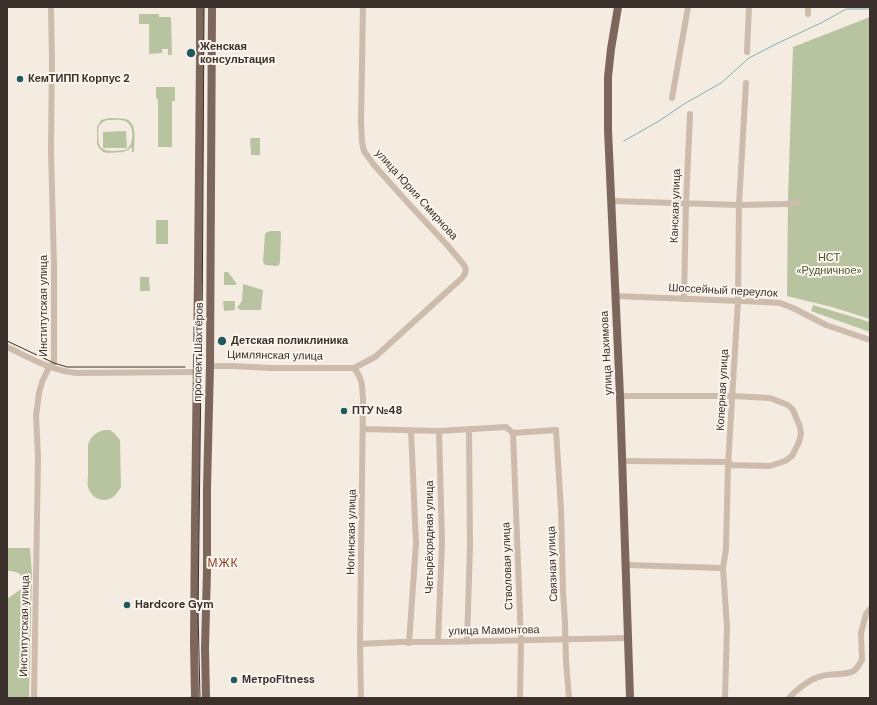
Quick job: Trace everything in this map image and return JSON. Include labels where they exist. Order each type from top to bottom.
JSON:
[{"type":"main road","name":"проспект Шахтёров","points":[[195,698],[194,629],[200,7]]},
{"type":"main road","name":"проспект Шахтёров","points":[[206,698],[205,649],[210,366],[212,7]]},
{"type":"main road","name":"улица Нахимова","points":[[618,7],[608,77],[608,130],[620,396],[630,698]]},
{"type":"main road","name":"Цимлянская улица","points":[[197,372],[210,366]]},
{"type":"street","name":"Институтская улица","points":[[34,698],[38,459],[36,416],[42,382],[49,367],[54,363],[51,7]]},
{"type":"street","name":"улица Юрия Смирнова","points":[[363,7],[361,122],[364,151],[384,176],[460,260],[466,268],[466,273]]},
{"type":"street","points":[[672,98],[688,7]]},
{"type":"street","points":[[747,52],[748,7]]},
{"type":"street","name":"Коперная улица","points":[[725,698],[727,627],[723,568],[726,549],[738,301],[739,205],[746,83]]},
{"type":"street","name":"Канская улица","points":[[684,299],[690,114]]},
{"type":"street","points":[[612,201],[739,205],[786,204],[798,202]]},
{"type":"street","name":"Цимлянская улица","points":[[210,366],[354,368],[371,359],[383,350],[466,273]]},
{"type":"street","name":"Шоссейный переулок","points":[[615,296],[780,303],[826,325],[870,340]]},
{"type":"street","name":"Цимлянская улица","points":[[7,348],[49,367],[77,373],[197,372]]},
{"type":"street","name":"Ногинская улица","points":[[354,368],[362,382],[363,400],[360,698]]},
{"type":"street","points":[[620,396],[733,396],[770,398],[788,405],[793,410],[798,420],[801,434],[792,456],[785,461],[770,466],[729,463],[622,461]]},
{"type":"street","points":[[363,429],[439,431],[506,427],[513,433]]},
{"type":"street","points":[[467,642],[470,546],[469,429]]},
{"type":"street","points":[[408,643],[416,544],[411,430]]},
{"type":"street","name":"Связная улица","points":[[513,433],[556,430],[561,509],[566,661],[569,698]]},
{"type":"street","name":"Четырёхрядная улица","points":[[438,642],[442,542],[439,431]]},
{"type":"street","name":"Стволовая улица","points":[[513,433],[521,641],[520,698]]},
{"type":"street","points":[[626,565],[723,568]]},
{"type":"street","points":[[789,698],[809,682],[820,676],[848,673],[855,670],[862,660],[862,633],[866,614],[870,610]]},
{"type":"street","name":"улица Мамонтова","points":[[360,644],[629,638]]},
{"type":"street","points":[[862,660],[870,660]]},
{"type":"green space","points":[[139,14],[159,14],[159,17],[171,17],[172,55],[168,55],[168,49],[162,49],[162,53],[149,54],[149,24],[139,24]]},
{"type":"green space","name":"НСТ «Рудничное»","points":[[870,17],[870,319],[832,307],[787,296],[788,198],[793,47]]},
{"type":"green space","points":[[156,87],[175,87],[175,101],[172,101],[172,147],[158,147],[158,99],[156,98]]},
{"type":"green space","points":[[118,118],[130,121],[134,129],[134,152],[132,152],[132,147],[123,152],[103,152],[97,144],[97,127],[101,120]],"holes":[[[107,120],[123,120],[131,126],[132,139],[127,149],[109,151],[100,146],[98,140],[99,126]]]},
{"type":"green space","points":[[126,131],[127,148],[103,148],[103,132]]},
{"type":"green space","points":[[250,138],[260,138],[260,155],[251,155]]},
{"type":"green space","points":[[156,220],[168,220],[168,244],[156,244]]},
{"type":"green space","points":[[271,231],[280,231],[281,233],[280,262],[277,266],[265,265],[263,262],[265,234]]},
{"type":"green space","points":[[224,272],[228,272],[237,284],[224,285]]},
{"type":"green space","points":[[140,277],[149,277],[150,291],[140,291]]},
{"type":"green space","points":[[243,284],[263,290],[261,310],[241,310],[237,308],[242,301]]},
{"type":"green space","points":[[223,301],[235,301],[235,310],[224,311]]},
{"type":"green space","points":[[813,305],[870,322],[870,332],[811,311]]},
{"type":"green space","points":[[104,430],[110,430],[120,440],[121,487],[114,496],[104,500],[96,498],[90,492],[88,487],[88,445],[94,435]]},
{"type":"green space","points":[[7,548],[30,548],[32,574],[29,698],[7,698],[7,599],[21,589],[24,581],[18,573],[7,571]]},
{"type":"waterway","points":[[624,141],[721,83],[749,58],[823,22],[846,9],[870,9]]},
{"type":"tram line","points":[[200,698],[198,610],[202,344],[204,7]]},
{"type":"tram line","points":[[7,341],[54,363],[67,367],[185,367]]},
{"type":"place","name":"Женская консультация","points":[[191,53]]},
{"type":"place","name":"КемТИПП Корпус 2","points":[[20,79]]},
{"type":"place","name":"Детская поликлиника","points":[[222,341]]},
{"type":"place","name":"ПТУ №48","points":[[344,411]]},
{"type":"place","name":"Hardcore Gym","points":[[127,605]]},
{"type":"place","name":"МетроFitness","points":[[234,680]]},
{"type":"district","name":"МЖК","points":[[223,564]]}]
